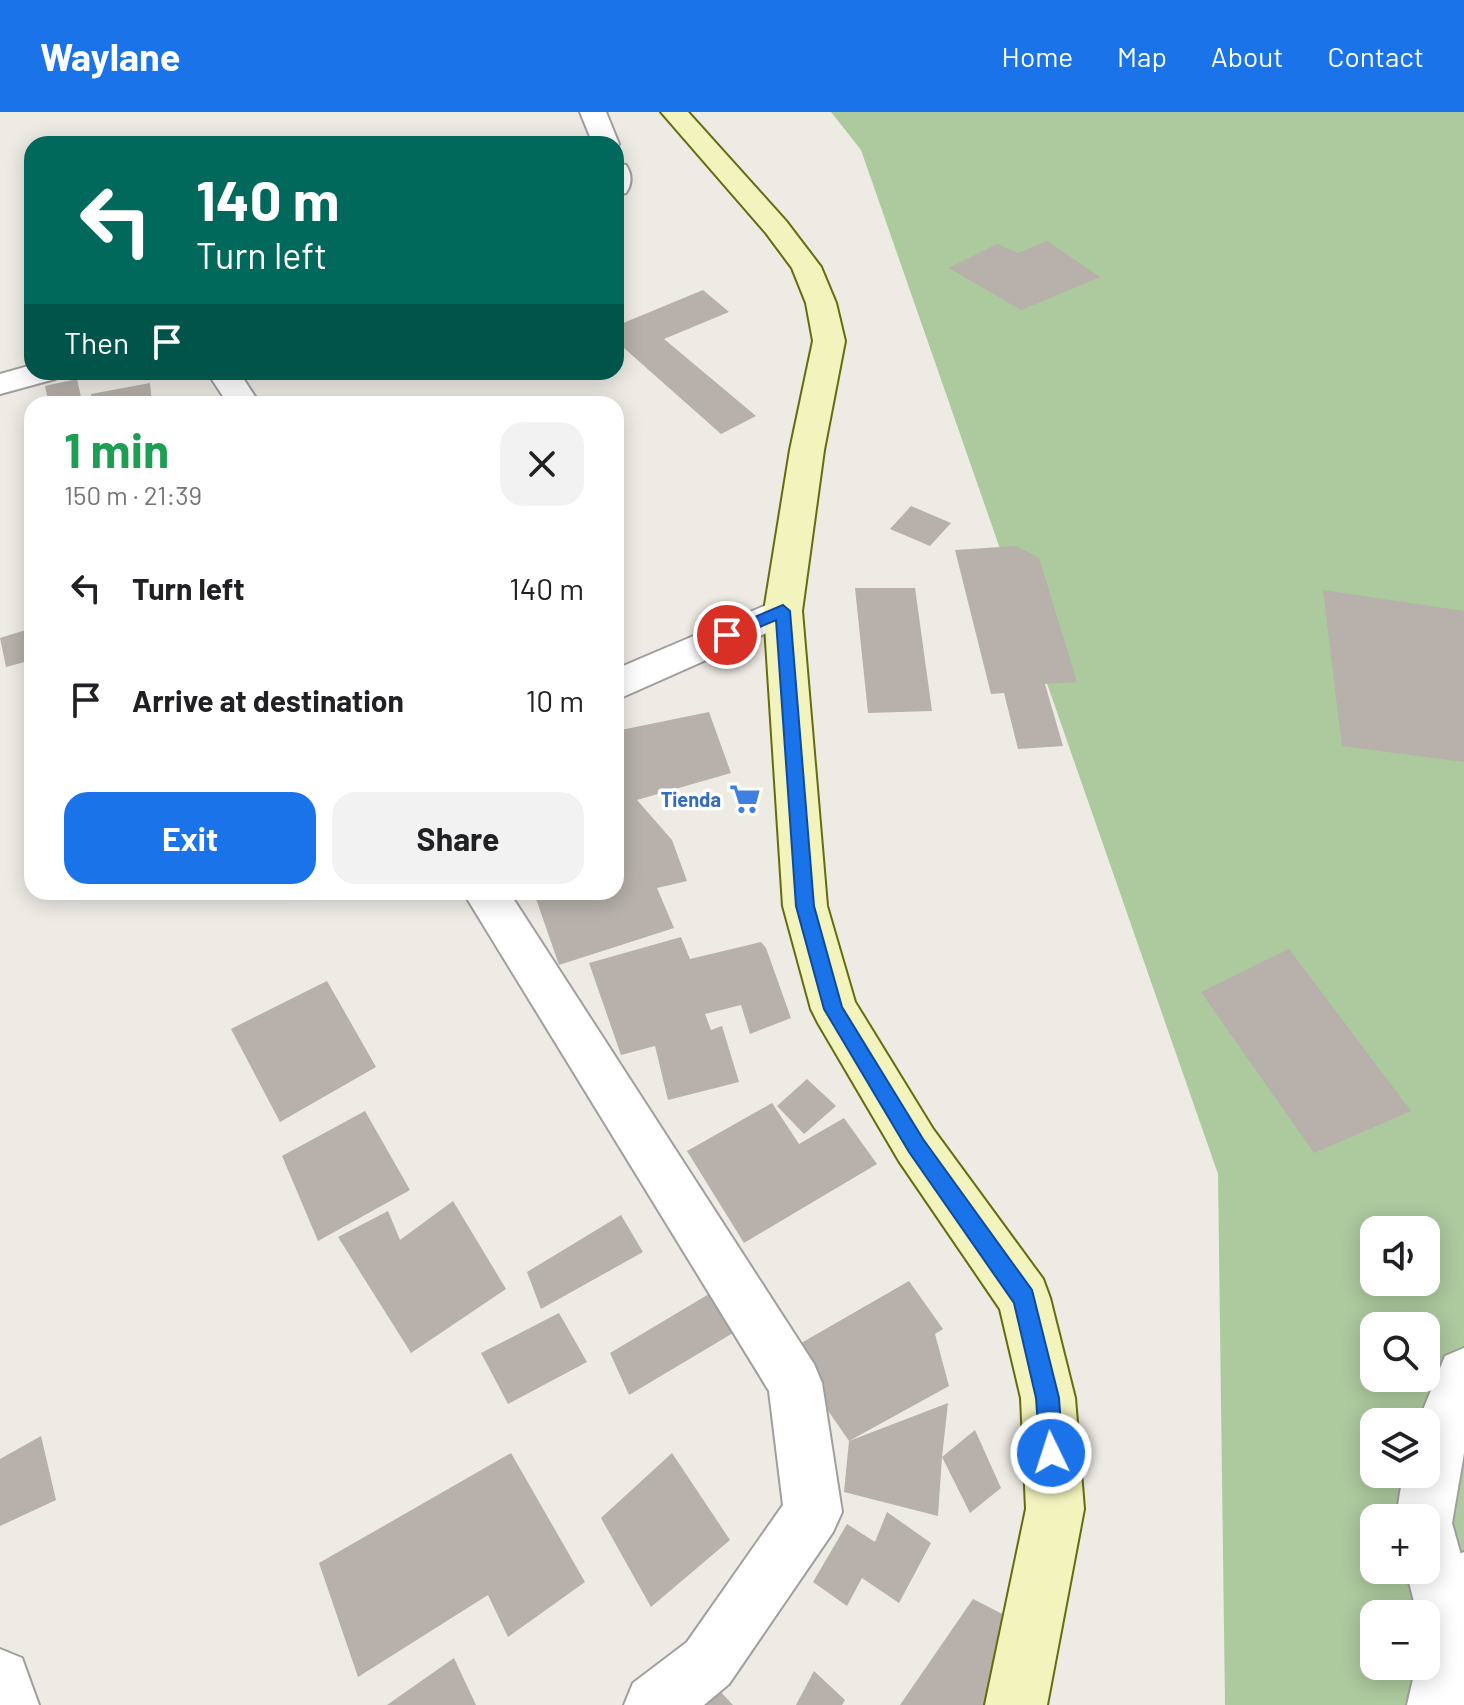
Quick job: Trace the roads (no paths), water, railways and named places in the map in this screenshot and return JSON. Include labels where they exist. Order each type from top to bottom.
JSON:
[{"type":"main road","points":[[674,112],[783,237],[806,267],[821,303],[829,341],[807,450],[783,611],[805,906],[834,1009],[916,1145],[1024,1298],[1048,1398],[1055,1509],[1016,1705]]},
{"type":"street","points":[[593,112],[603,136]]},
{"type":"street","points":[[0,384],[24,377]]},
{"type":"street","points":[[624,681],[783,611]]},
{"type":"street","points":[[490,900],[795,1383],[813,1512],[708,1663],[655,1705]]},
{"type":"street","points":[[1426,1504],[1427,1481],[1446,1418],[1464,1375]]},
{"type":"street","points":[[1438,1705],[1458,1610],[1440,1566]]},
{"type":"street","points":[[0,1680],[8,1705]]},
{"type":"place","name":"Tienda","points":[[745,799]]}]
